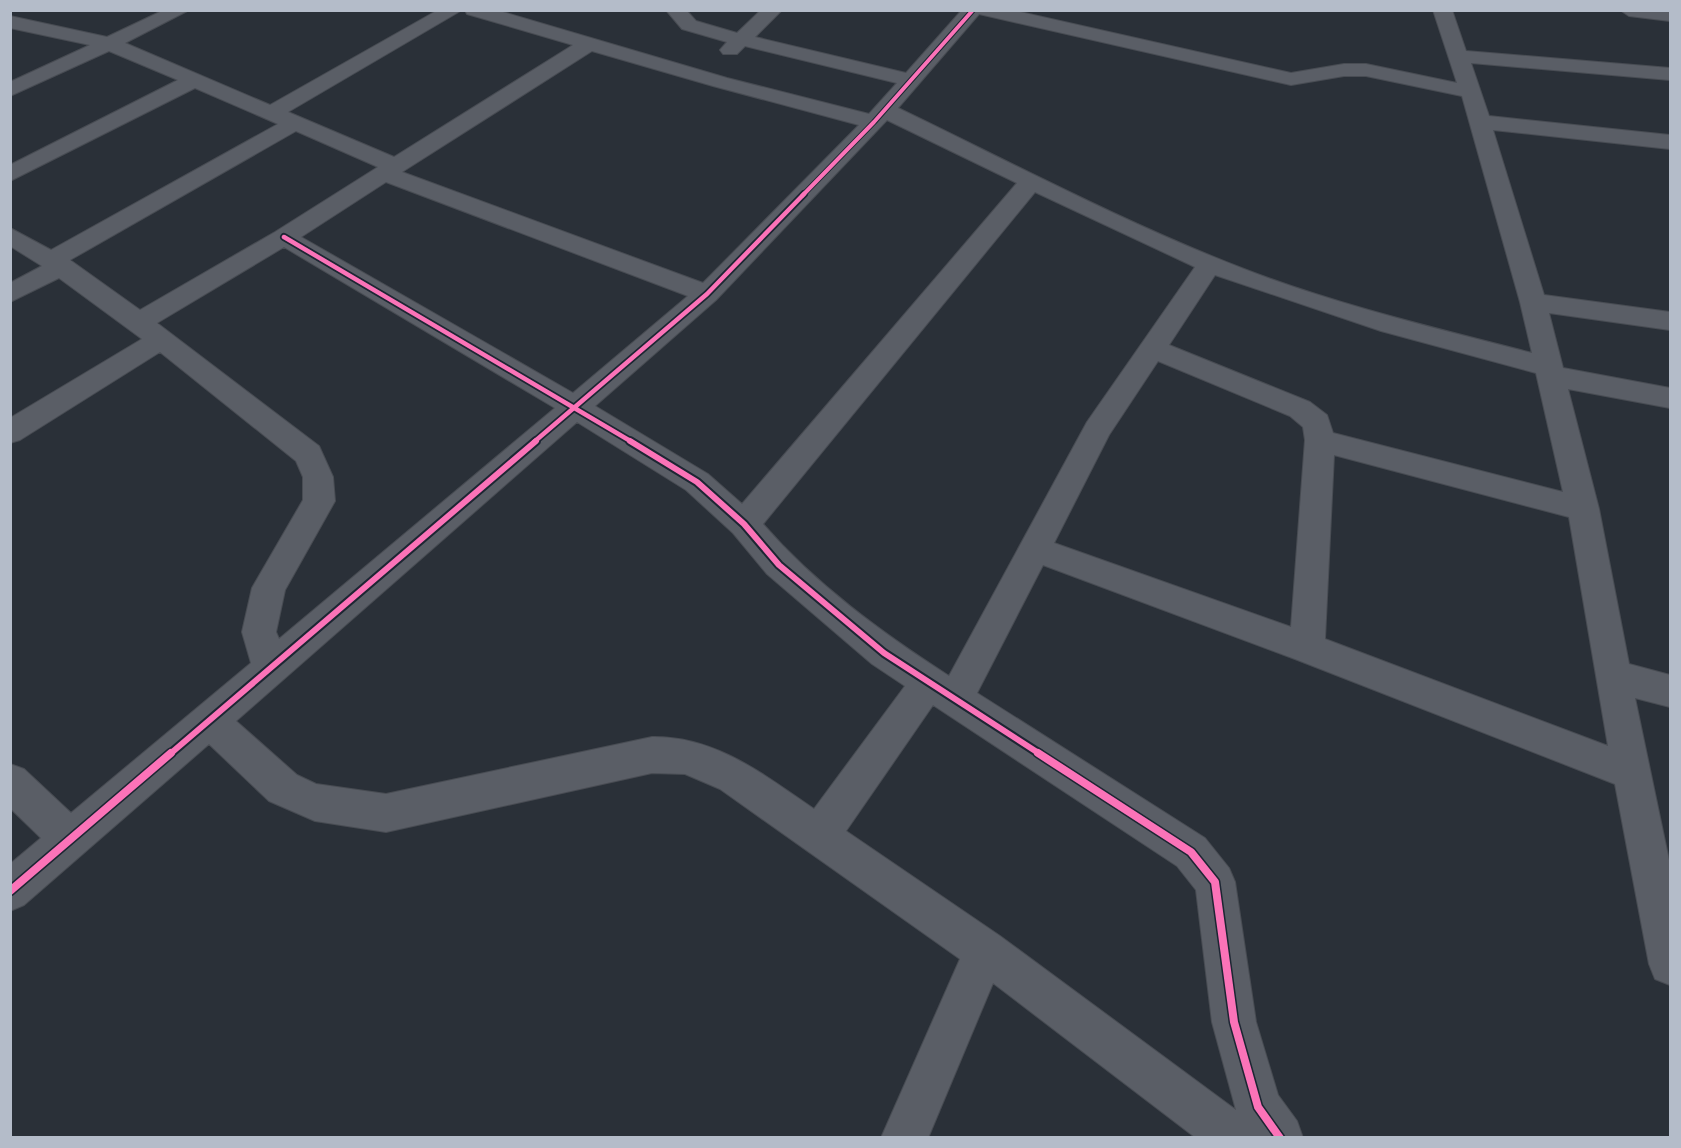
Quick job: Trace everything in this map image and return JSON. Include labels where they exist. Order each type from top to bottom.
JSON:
[{"type":"street","points":[[10,90],[180,10]]},
{"type":"street","points":[[271,113],[453,10]]},
{"type":"street","points":[[474,10],[703,77],[879,116],[1236,275],[1390,325],[1550,372],[1671,398]]},
{"type":"street","points":[[675,10],[689,24],[741,39],[911,80]]},
{"type":"street","points":[[703,77],[773,10]]},
{"type":"street","points":[[10,891],[707,294],[879,116],[973,10]]},
{"type":"street","points":[[984,10],[1292,79],[1319,77],[1336,71],[1370,71],[1471,92]]},
{"type":"street","points":[[1442,10],[1460,56],[1533,302],[1583,509],[1613,676],[1671,964]]},
{"type":"street","points":[[1629,10],[1671,15]]},
{"type":"street","points":[[10,22],[108,43],[295,123],[388,170],[707,294]]},
{"type":"street","points":[[10,432],[150,330],[284,237],[590,43]]},
{"type":"street","points":[[1460,56],[1671,74]]},
{"type":"street","points":[[10,174],[193,81]]},
{"type":"street","points":[[1480,122],[1671,142]]},
{"type":"street","points":[[10,294],[56,263],[295,123]]},
{"type":"street","points":[[744,524],[1031,182]]},
{"type":"street","points":[[10,235],[56,263],[150,330],[309,454],[318,477],[319,501],[269,588],[259,632],[270,669]]},
{"type":"street","points":[[284,237],[575,407],[698,482],[744,524],[779,565],[884,653],[1191,852],[1215,882],[1234,1022],[1258,1107],[1280,1137]]},
{"type":"street","points":[[819,836],[942,690],[1035,549],[1097,430],[1210,264]]},
{"type":"street","points":[[1533,302],[1671,321]]},
{"type":"street","points":[[1151,348],[1300,409],[1317,422],[1320,440],[1307,648]]},
{"type":"street","points":[[1320,440],[1583,509]]},
{"type":"street","points":[[1035,549],[1307,648],[1632,773]]},
{"type":"street","points":[[1613,676],[1671,691]]},
{"type":"street","points":[[209,720],[283,788],[315,802],[386,813],[652,755],[676,754],[700,760],[733,776],[985,951],[1235,1137]]},
{"type":"street","points":[[10,782],[70,839]]},
{"type":"street","points":[[904,1137],[985,951]]},
{"type":"cycle path","points":[[10,891],[707,294],[874,122],[973,10]]},
{"type":"cycle path","points":[[284,237],[575,407],[697,482],[744,524],[779,565],[884,653],[1191,852],[1215,882],[1234,1022],[1258,1107],[1280,1138]]}]
